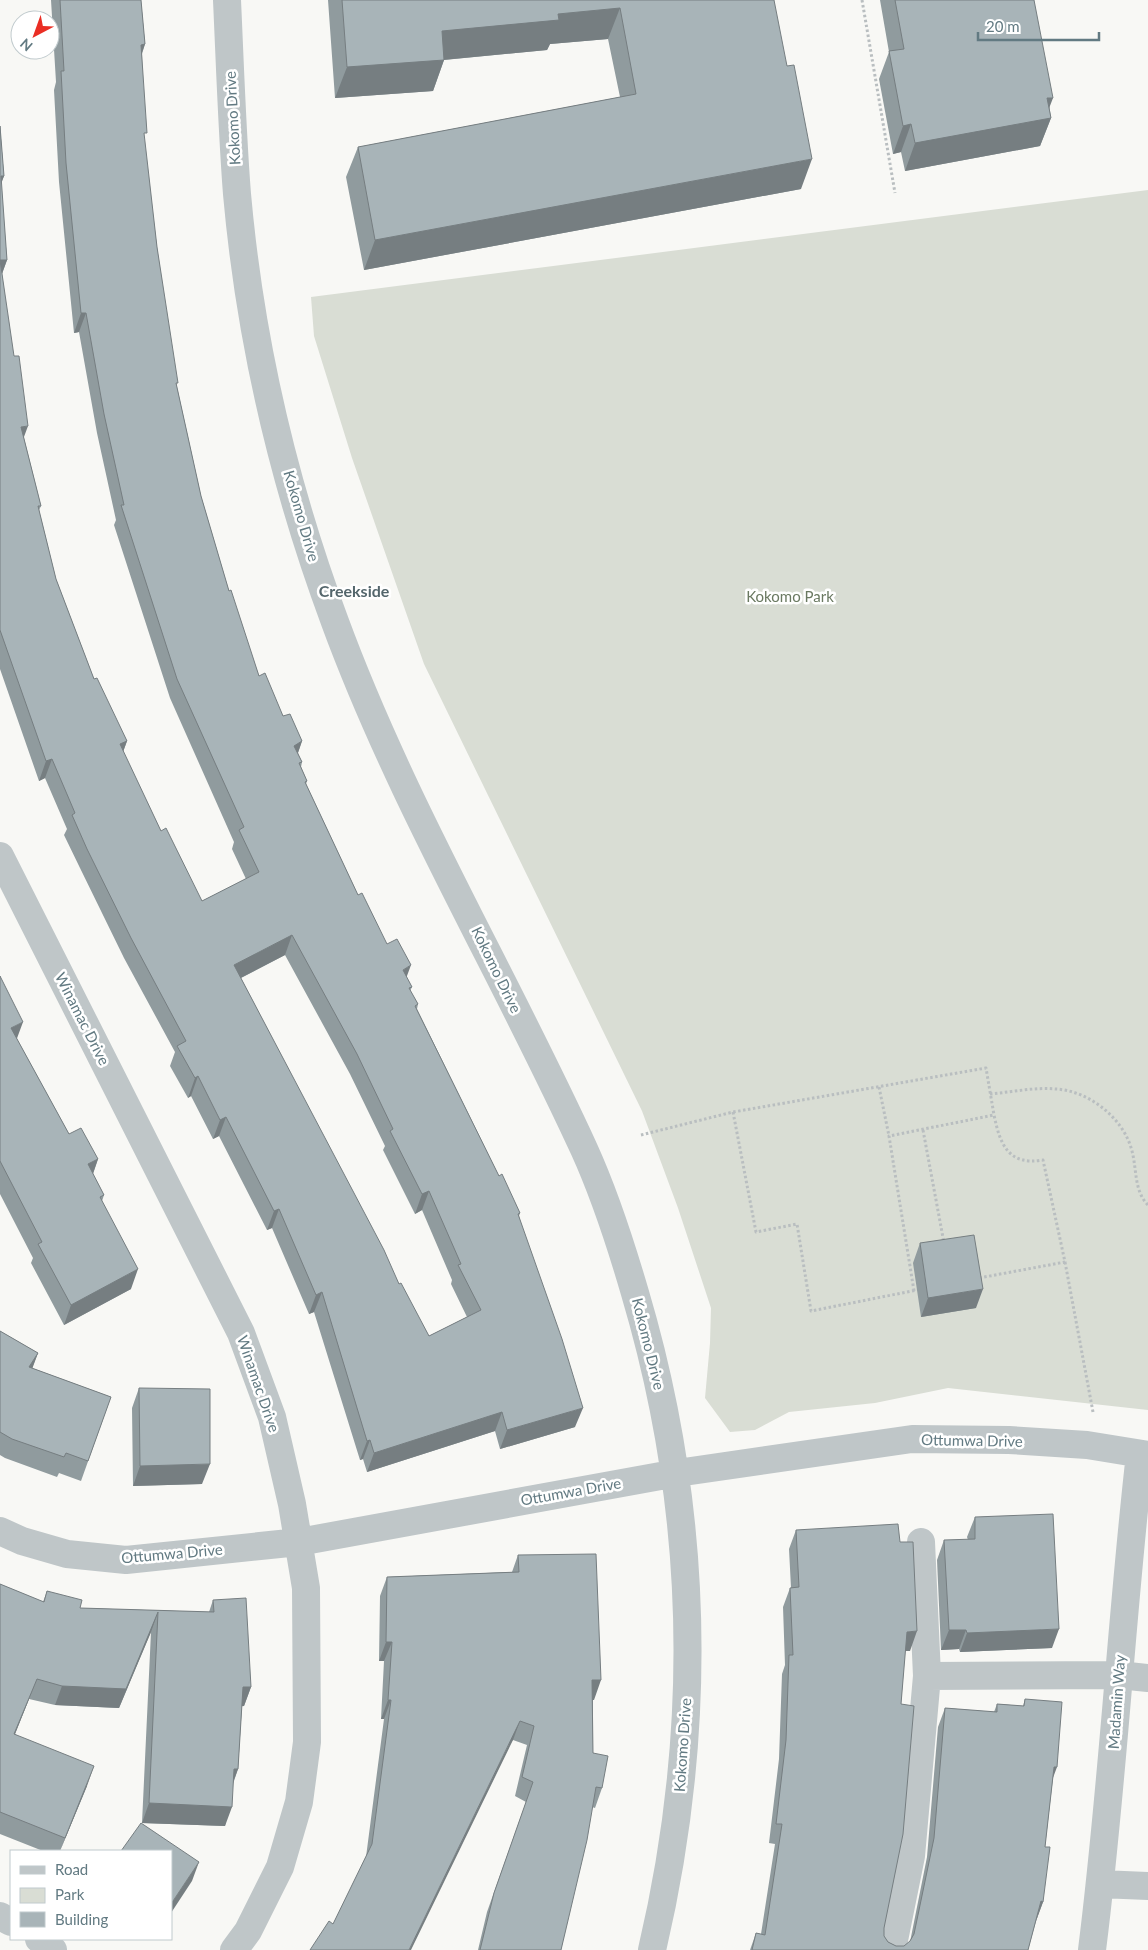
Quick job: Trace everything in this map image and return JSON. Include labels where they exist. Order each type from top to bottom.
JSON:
[{"type":"street","name":"Kokomo Drive","points":[[227,0],[237,195],[250,296],[268,396],[302,529],[336,626],[388,752],[585,1152],[618,1237],[653,1354],[677,1473],[686,1562],[689,1652],[683,1772],[666,1891],[652,1950]]},
{"type":"street","name":"Winamac Drive","points":[[1,858],[241,1333],[272,1417],[299,1542],[306,1588],[307,1732],[299,1802],[280,1867],[248,1931],[234,1950]]},
{"type":"street","name":"Ottumwa Drive","points":[[0,1531],[22,1541],[67,1554],[126,1560],[299,1542],[677,1473],[912,1440],[1008,1440],[1077,1444],[1144,1454]]},
{"type":"street","name":"Madamin Way","points":[[1092,1950],[1109,1804],[1119,1675],[1144,1454]]},
{"type":"street","points":[[892,1950],[910,1856],[927,1676],[921,1542]]},
{"type":"street","points":[[927,1676],[1119,1675],[1148,1678]]},
{"type":"street","points":[[1100,1884],[1148,1886]]},
{"type":"street","points":[[40,1940],[53,1950]]},
{"type":"path","points":[[862,0],[895,193]]},
{"type":"path","points":[[641,1136],[733,1112],[986,1068],[1000,1141],[1011,1156],[1028,1162],[1043,1160],[1065,1262],[1095,1422]]},
{"type":"path","points":[[733,1112],[756,1232],[797,1224],[811,1311],[915,1291],[879,1087]]},
{"type":"path","points":[[990,1094],[1056,1088],[1080,1094],[1100,1106],[1120,1124],[1132,1150],[1140,1197],[1148,1205]]},
{"type":"path","points":[[889,1136],[994,1115]]},
{"type":"path","points":[[923,1130],[945,1251]]},
{"type":"path","points":[[908,1258],[918,1256]]},
{"type":"path","points":[[971,1280],[1065,1262]]},
{"type":"path","points":[[976,1270],[977,1278]]},
{"type":"green space","name":"Kokomo Park","points":[[1148,190],[1148,1410],[948,1388],[875,1403],[789,1412],[755,1430],[730,1432],[705,1398],[711,1308],[678,1208],[642,1111],[424,664],[352,458],[314,336],[311,297]]},
{"type":"building","points":[[60,0],[141,0],[145,44],[141,45],[147,133],[144,133],[157,247],[178,383],[176,383],[201,496],[229,591],[231,590],[259,676],[265,673],[283,716],[290,714],[302,741],[294,746],[302,762],[299,763],[307,781],[305,782],[358,895],[362,893],[387,944],[397,939],[411,965],[403,970],[412,987],[409,988],[418,1004],[415,1006],[499,1176],[502,1174],[520,1213],[518,1214],[562,1339],[583,1408],[507,1430],[502,1412],[374,1453],[370,1440],[367,1441],[322,1292],[316,1295],[279,1209],[274,1211],[226,1117],[220,1120],[198,1076],[195,1078],[177,1046],[186,1041],[131,938],[87,849],[72,815],[75,813],[52,759],[46,761],[0,630],[0,260],[14,356],[19,356],[28,426],[21,427],[41,506],[38,506],[56,579],[94,679],[97,678],[127,741],[120,744],[161,831],[166,828],[202,901],[259,872],[239,830],[244,827],[177,679],[121,505],[124,505],[104,414],[86,313],[81,313],[66,163],[61,71],[64,71]],"holes":[[[292,935],[357,1054],[393,1129],[390,1131],[422,1194],[429,1191],[461,1264],[458,1265],[481,1310],[429,1336],[401,1283],[399,1284],[384,1250],[234,965]]]},
{"type":"building","points":[[342,0],[774,0],[787,66],[794,65],[812,159],[375,240],[358,147],[636,94],[620,8],[558,14],[559,20],[442,31],[444,60],[347,67]]},
{"type":"building","points":[[895,0],[1034,0],[1053,98],[1047,98],[1051,118],[915,143],[911,124],[903,126],[889,51],[904,49]]},
{"type":"building","points":[[0,126],[4,176],[1,176],[7,260],[0,260]]},
{"type":"building","points":[[0,976],[23,1022],[11,1028],[69,1134],[81,1128],[98,1159],[88,1164],[104,1195],[100,1197],[138,1269],[71,1305],[38,1244],[42,1242],[0,1161]]},
{"type":"building","points":[[974,1235],[983,1289],[928,1298],[920,1243]]},
{"type":"building","points":[[0,1331],[38,1353],[29,1367],[111,1397],[88,1461],[66,1453],[64,1457],[12,1439],[0,1432]]},
{"type":"building","points":[[139,1388],[210,1389],[210,1464],[140,1466]]},
{"type":"building","points":[[1053,1514],[1059,1629],[967,1633],[966,1630],[949,1630],[944,1540],[975,1539],[975,1517]]},
{"type":"building","points":[[898,1524],[900,1542],[913,1542],[917,1631],[907,1632],[901,1704],[914,1706],[903,1834],[884,1936],[888,1942],[896,1946],[904,1946],[914,1934],[934,1838],[945,1708],[997,1712],[997,1704],[1024,1706],[1025,1699],[1062,1702],[1057,1767],[1054,1767],[1045,1847],[1050,1847],[1043,1902],[1041,1901],[1028,1950],[752,1950],[756,1933],[765,1935],[782,1824],[776,1824],[786,1740],[789,1655],[793,1655],[790,1588],[799,1587],[796,1530]]},
{"type":"building","points":[[596,1554],[601,1680],[592,1680],[593,1753],[608,1756],[602,1788],[596,1787],[587,1840],[561,1950],[480,1950],[494,1893],[533,1782],[522,1777],[534,1726],[520,1721],[409,1950],[310,1950],[329,1921],[333,1924],[372,1844],[391,1700],[388,1700],[392,1642],[386,1642],[387,1577],[519,1572],[518,1555]]},
{"type":"building","points":[[0,1584],[44,1602],[47,1591],[82,1600],[80,1608],[214,1612],[213,1600],[246,1598],[251,1687],[243,1687],[238,1769],[234,1769],[232,1807],[149,1803],[158,1612],[126,1689],[62,1686],[37,1679],[14,1734],[94,1766],[65,1838],[0,1812]]},
{"type":"building","points":[[141,1823],[199,1862],[172,1902],[172,1850],[122,1850]]},
{"type":"district","name":"Creekside","points":[[354,591]]}]
